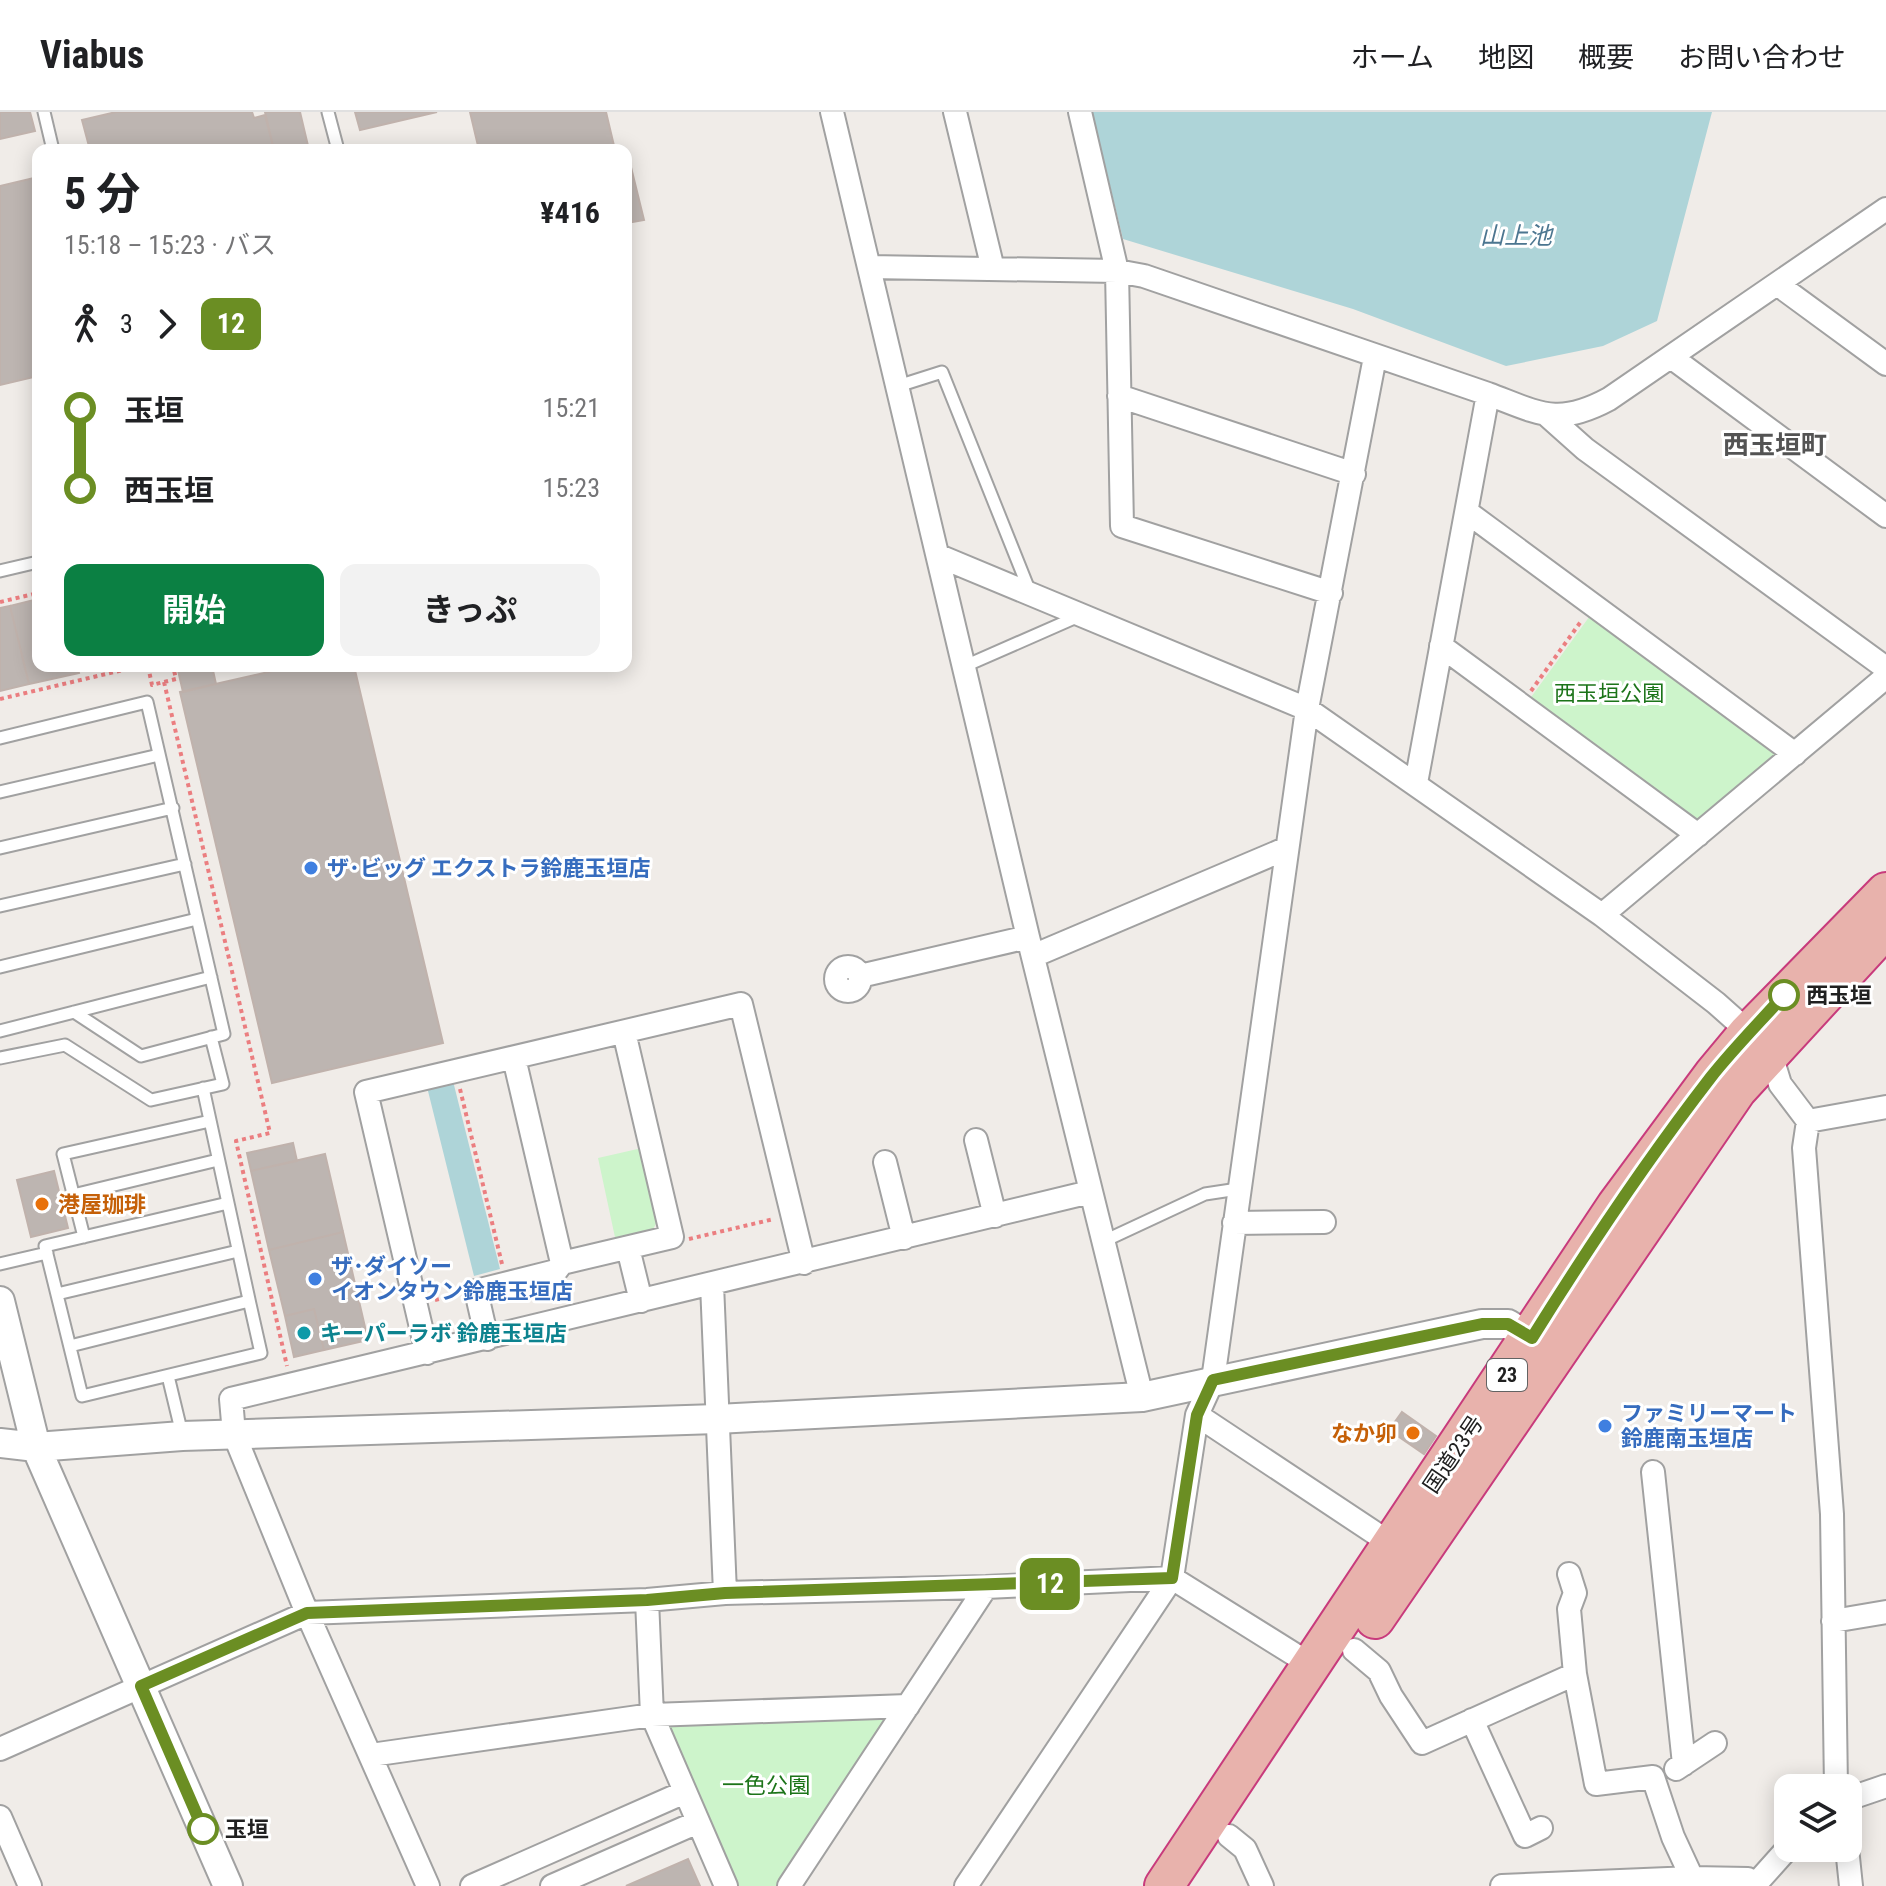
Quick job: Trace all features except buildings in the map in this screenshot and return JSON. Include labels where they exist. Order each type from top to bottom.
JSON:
[{"type":"highway","name":"国道23号","points":[[1164,1886],[1393,1545],[1737,1090],[1759,1042],[1886,892]]},
{"type":"highway","name":"国道23号","points":[[1759,1042],[1886,928]]},
{"type":"highway","name":"国道23号","points":[[1196,1886],[1354,1650],[1543,1346]]},
{"type":"street","points":[[832,112],[1030,947],[1142,1397]]},
{"type":"street","points":[[955,112],[993,269]]},
{"type":"street","points":[[1080,112],[1117,271],[1122,526],[1331,593]]},
{"type":"street","points":[[1548,416],[1582,414],[1886,210]]},
{"type":"street","points":[[869,267],[1117,271],[1144,276],[1548,416],[1585,449],[1886,668]]},
{"type":"street","points":[[1777,284],[1886,364]]},
{"type":"street","points":[[966,1886],[1172,1578],[1197,1415],[1213,1380],[1307,709],[1375,357]]},
{"type":"street","points":[[1671,357],[1886,516]]},
{"type":"street","points":[[1416,783],[1488,394]]},
{"type":"street","points":[[1119,396],[1354,474]]},
{"type":"street","points":[[1467,512],[1795,754]]},
{"type":"street","points":[[939,556],[1307,709],[1602,915],[1716,1003],[1759,1042],[1780,1084],[1808,1121],[1804,1148],[1832,1514],[1836,1774]]},
{"type":"street","points":[[1441,646],[1698,835]]},
{"type":"street","points":[[1602,915],[1886,677]]},
{"type":"street","points":[[860,976],[1030,947],[1285,849]]},
{"type":"street","points":[[427,1353],[366,1092],[741,1004],[804,1263]]},
{"type":"street","points":[[487,1339],[476,1291],[556,1271],[562,1263],[672,1237],[624,1032]]},
{"type":"street","points":[[514,1058],[562,1263]]},
{"type":"street","points":[[1808,1121],[1886,1107]]},
{"type":"street","points":[[976,1140],[995,1216]]},
{"type":"street","points":[[885,1162],[904,1238]]},
{"type":"street","points":[[428,1886],[307,1613],[234,1434],[231,1399],[1090,1192]]},
{"type":"street","points":[[1234,1223],[1324,1222]]},
{"type":"street","points":[[628,1248],[641,1301]]},
{"type":"street","points":[[712,1284],[725,1593]]},
{"type":"street","points":[[0,1301],[36,1447],[228,1886]]},
{"type":"street","points":[[0,1443],[36,1447],[182,1436],[717,1419],[1142,1397],[1482,1324],[1508,1324],[1543,1346]]},
{"type":"street","points":[[1197,1415],[1393,1545]]},
{"type":"street","points":[[1653,1472],[1684,1764]]},
{"type":"street","points":[[1569,1574],[1575,1593],[1569,1609],[1575,1674],[1596,1784],[1653,1777],[1673,1837],[1692,1878]]},
{"type":"street","points":[[0,1749],[307,1613],[647,1600],[725,1593],[986,1587],[1172,1578],[1313,1666]]},
{"type":"street","points":[[789,1886],[986,1587]]},
{"type":"street","points":[[647,1600],[652,1715],[726,1886]]},
{"type":"street","points":[[1833,1621],[1886,1612]]},
{"type":"street","points":[[1354,1650],[1379,1671],[1391,1696],[1422,1743],[1575,1674]]},
{"type":"street","points":[[371,1755],[652,1715],[908,1706]]},
{"type":"street","points":[[1472,1720],[1525,1836],[1541,1828]]},
{"type":"street","points":[[1655,1783],[1715,1743]]},
{"type":"street","points":[[1862,1794],[1886,1786]]},
{"type":"street","points":[[472,1886],[685,1792]]},
{"type":"street","points":[[0,1817],[30,1886]]},
{"type":"street","points":[[552,1886],[698,1822]]},
{"type":"street","points":[[1229,1836],[1245,1849],[1262,1886]]},
{"type":"street","points":[[1502,1886],[1692,1878],[1748,1879],[1755,1885],[1776,1862]]},
{"type":"street","points":[[1848,1862],[1851,1886]]},
{"type":"lane","points":[[44,112],[52,144]]},
{"type":"lane","points":[[328,112],[336,144]]},
{"type":"lane","points":[[898,386],[942,372],[1031,595]]},
{"type":"lane","points":[[0,571],[32,563]]},
{"type":"lane","points":[[965,666],[1079,616]]},
{"type":"lane","points":[[0,738],[147,702],[224,1034],[141,1056],[74,1012]]},
{"type":"lane","points":[[0,792],[159,755]]},
{"type":"lane","points":[[0,848],[173,808]]},
{"type":"lane","points":[[0,906],[185,864]]},
{"type":"lane","points":[[0,967],[197,919]]},
{"type":"lane","points":[[0,1031],[211,977]]},
{"type":"lane","points":[[0,1058],[65,1045],[151,1100],[223,1084],[211,1037]]},
{"type":"lane","points":[[203,1088],[261,1353],[82,1396],[45,1246],[228,1203]]},
{"type":"lane","points":[[84,1237],[63,1154],[210,1121]]},
{"type":"lane","points":[[73,1195],[218,1160]]},
{"type":"lane","points":[[1102,1242],[1205,1194],[1238,1189]]},
{"type":"lane","points":[[57,1294],[238,1251]]},
{"type":"lane","points":[[0,1264],[47,1253]]},
{"type":"lane","points":[[70,1346],[249,1301]]},
{"type":"lane","points":[[168,1376],[182,1436]]},
{"type":"path","points":[[0,602],[32,594]]},
{"type":"path","points":[[1521,704],[1593,605]]},
{"type":"path","points":[[0,699],[115,672]]},
{"type":"path","points":[[149,672],[152,685],[176,679],[174,672]]},
{"type":"path","points":[[164,682],[270,1133],[236,1141],[291,1385]]},
{"type":"path","points":[[456,1071],[506,1284]]},
{"type":"path","points":[[672,1237],[679,1241],[792,1215]]},
{"type":"path","points":[[416,1304],[476,1291]]},
{"type":"green space","name":"西玉垣公園","points":[[1592,613],[1776,750],[1776,760],[1702,821],[1691,819],[1529,700]]},
{"type":"green space","points":[[642,1148],[660,1216],[650,1235],[616,1242],[598,1158]]},
{"type":"green space","name":"一色公園","points":[[886,1712],[891,1721],[781,1886],[735,1886],[669,1727],[674,1721]]},
{"type":"water","name":"山上池","points":[[1092,112],[1712,112],[1657,321],[1603,346],[1506,366],[1353,309],[1123,239]]},
{"type":"water","points":[[453,1081],[500,1269],[474,1276],[427,1087]]},
{"type":"bus line","name":"12","points":[[203,1829],[141,1686],[307,1613],[647,1600],[725,1593],[986,1587],[1172,1578],[1197,1415],[1213,1380],[1482,1324],[1508,1324],[1532,1338],[1616,1206],[1680,1118],[1748,1033],[1784,995]]},
{"type":"place","name":"ザ･ビッグ エクストラ鈴鹿玉垣店","points":[[311,868]]},
{"type":"place","name":"西玉垣","points":[[1784,995]]},
{"type":"place","name":"港屋珈琲","points":[[42,1204]]},
{"type":"place","name":"ザ･ダイソー イオンタウン鈴鹿玉垣店","points":[[315,1279]]},
{"type":"place","name":"キーパーラボ 鈴鹿玉垣店","points":[[304,1333]]},
{"type":"place","name":"ファミリーマート 鈴鹿南玉垣店","points":[[1605,1426]]},
{"type":"place","name":"なか卯","points":[[1413,1433]]},
{"type":"place","name":"玉垣","points":[[203,1829]]},
{"type":"district","name":"西玉垣町","points":[[1775,445]]}]
